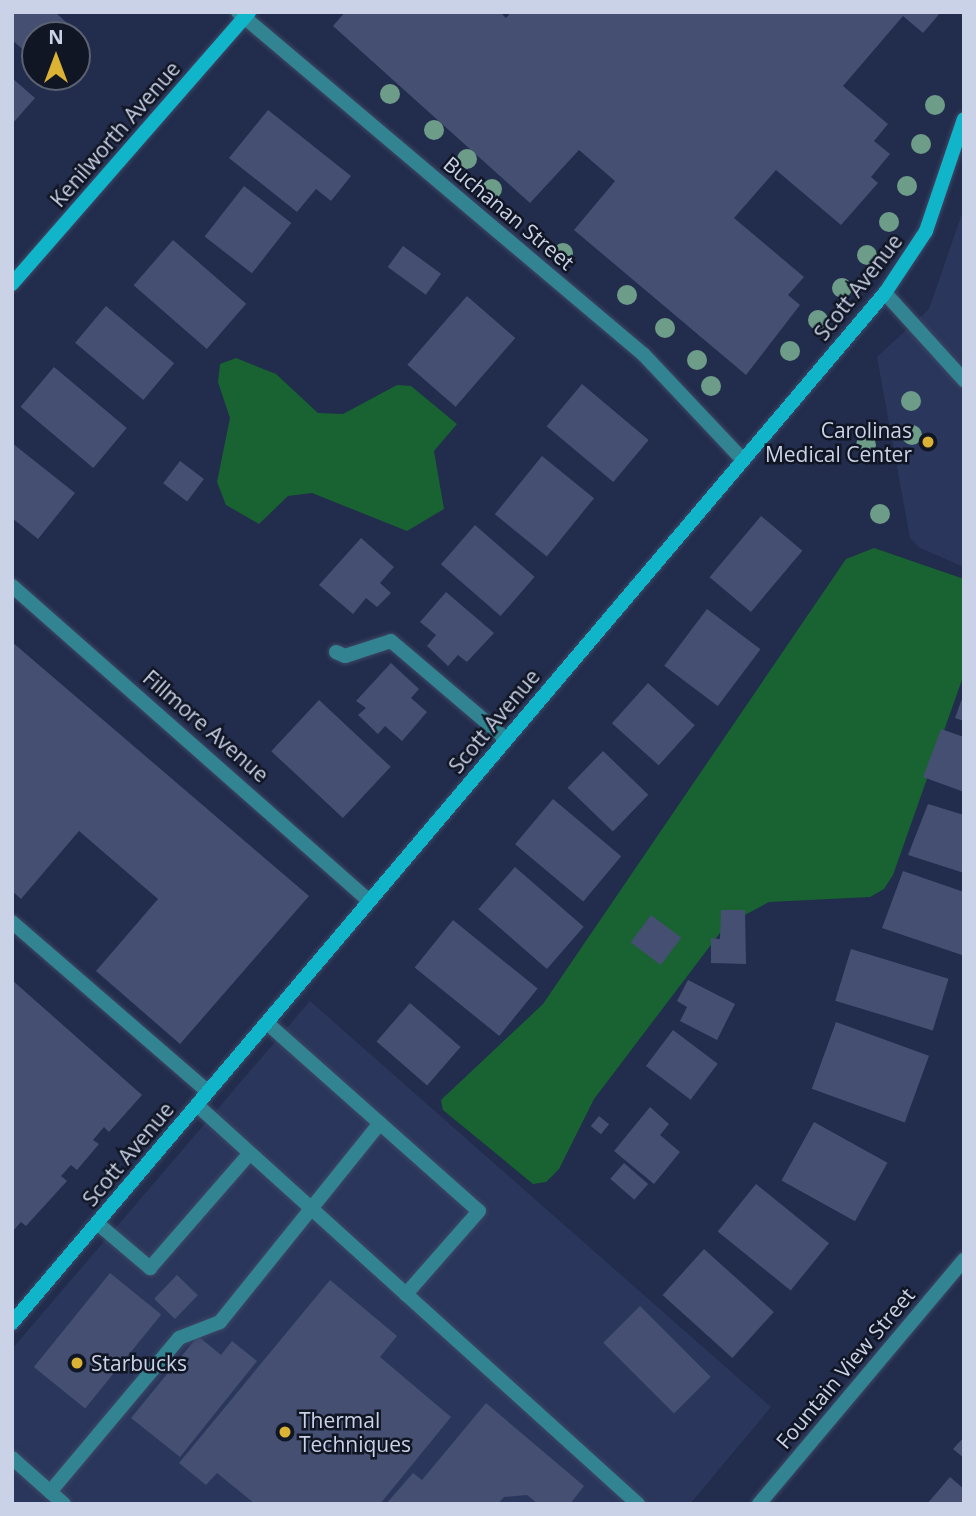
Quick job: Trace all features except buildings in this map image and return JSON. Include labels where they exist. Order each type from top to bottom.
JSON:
[{"type":"main road","name":"Kenilworth Avenue","points":[[12,284],[244,14]]},
{"type":"main road","name":"Scott Avenue","points":[[12,1323],[742,458],[885,293],[926,231],[964,120]]},
{"type":"street","name":"Buchanan Street","points":[[244,14],[644,355],[742,458]]},
{"type":"street","points":[[885,293],[964,380]]},
{"type":"street","name":"Fillmore Avenue","points":[[12,586],[369,901]]},
{"type":"street","points":[[336,652],[345,656],[391,641],[506,739]]},
{"type":"street","points":[[12,922],[208,1092]]},
{"type":"street","points":[[267,1023],[479,1211],[406,1294]]},
{"type":"street","points":[[197,1105],[638,1504]]},
{"type":"street","points":[[50,1492],[179,1338],[220,1322],[380,1123]]},
{"type":"street","points":[[97,1223],[150,1268],[250,1153]]},
{"type":"street","name":"Fountain View Street","points":[[759,1504],[964,1260]]},
{"type":"street","points":[[12,1458],[64,1504]]},
{"type":"street","points":[[614,1504],[625,1492]]},
{"type":"shaded area","name":"Carolinas Medical Center","points":[[964,208],[964,567],[920,548],[910,538],[877,357],[929,309]]},
{"type":"shaded area","points":[[310,1001],[771,1407],[690,1504],[12,1504],[12,1349]]},
{"type":"green space","points":[[236,358],[276,374],[318,413],[343,414],[397,385],[411,386],[457,424],[434,451],[444,509],[407,531],[312,493],[288,496],[259,524],[226,505],[217,482],[230,418],[218,382],[220,364]]},
{"type":"green space","points":[[874,548],[964,579],[964,674],[893,875],[884,889],[870,897],[769,902],[726,925],[594,1099],[559,1169],[546,1182],[533,1184],[443,1110],[441,1100],[543,1004],[846,559]]},
{"type":"place","name":"Carolinas Medical Center","points":[[928,442]]},
{"type":"place","name":"Starbucks","points":[[77,1363]]},
{"type":"place","name":"Thermal Techniques","points":[[285,1432]]}]
